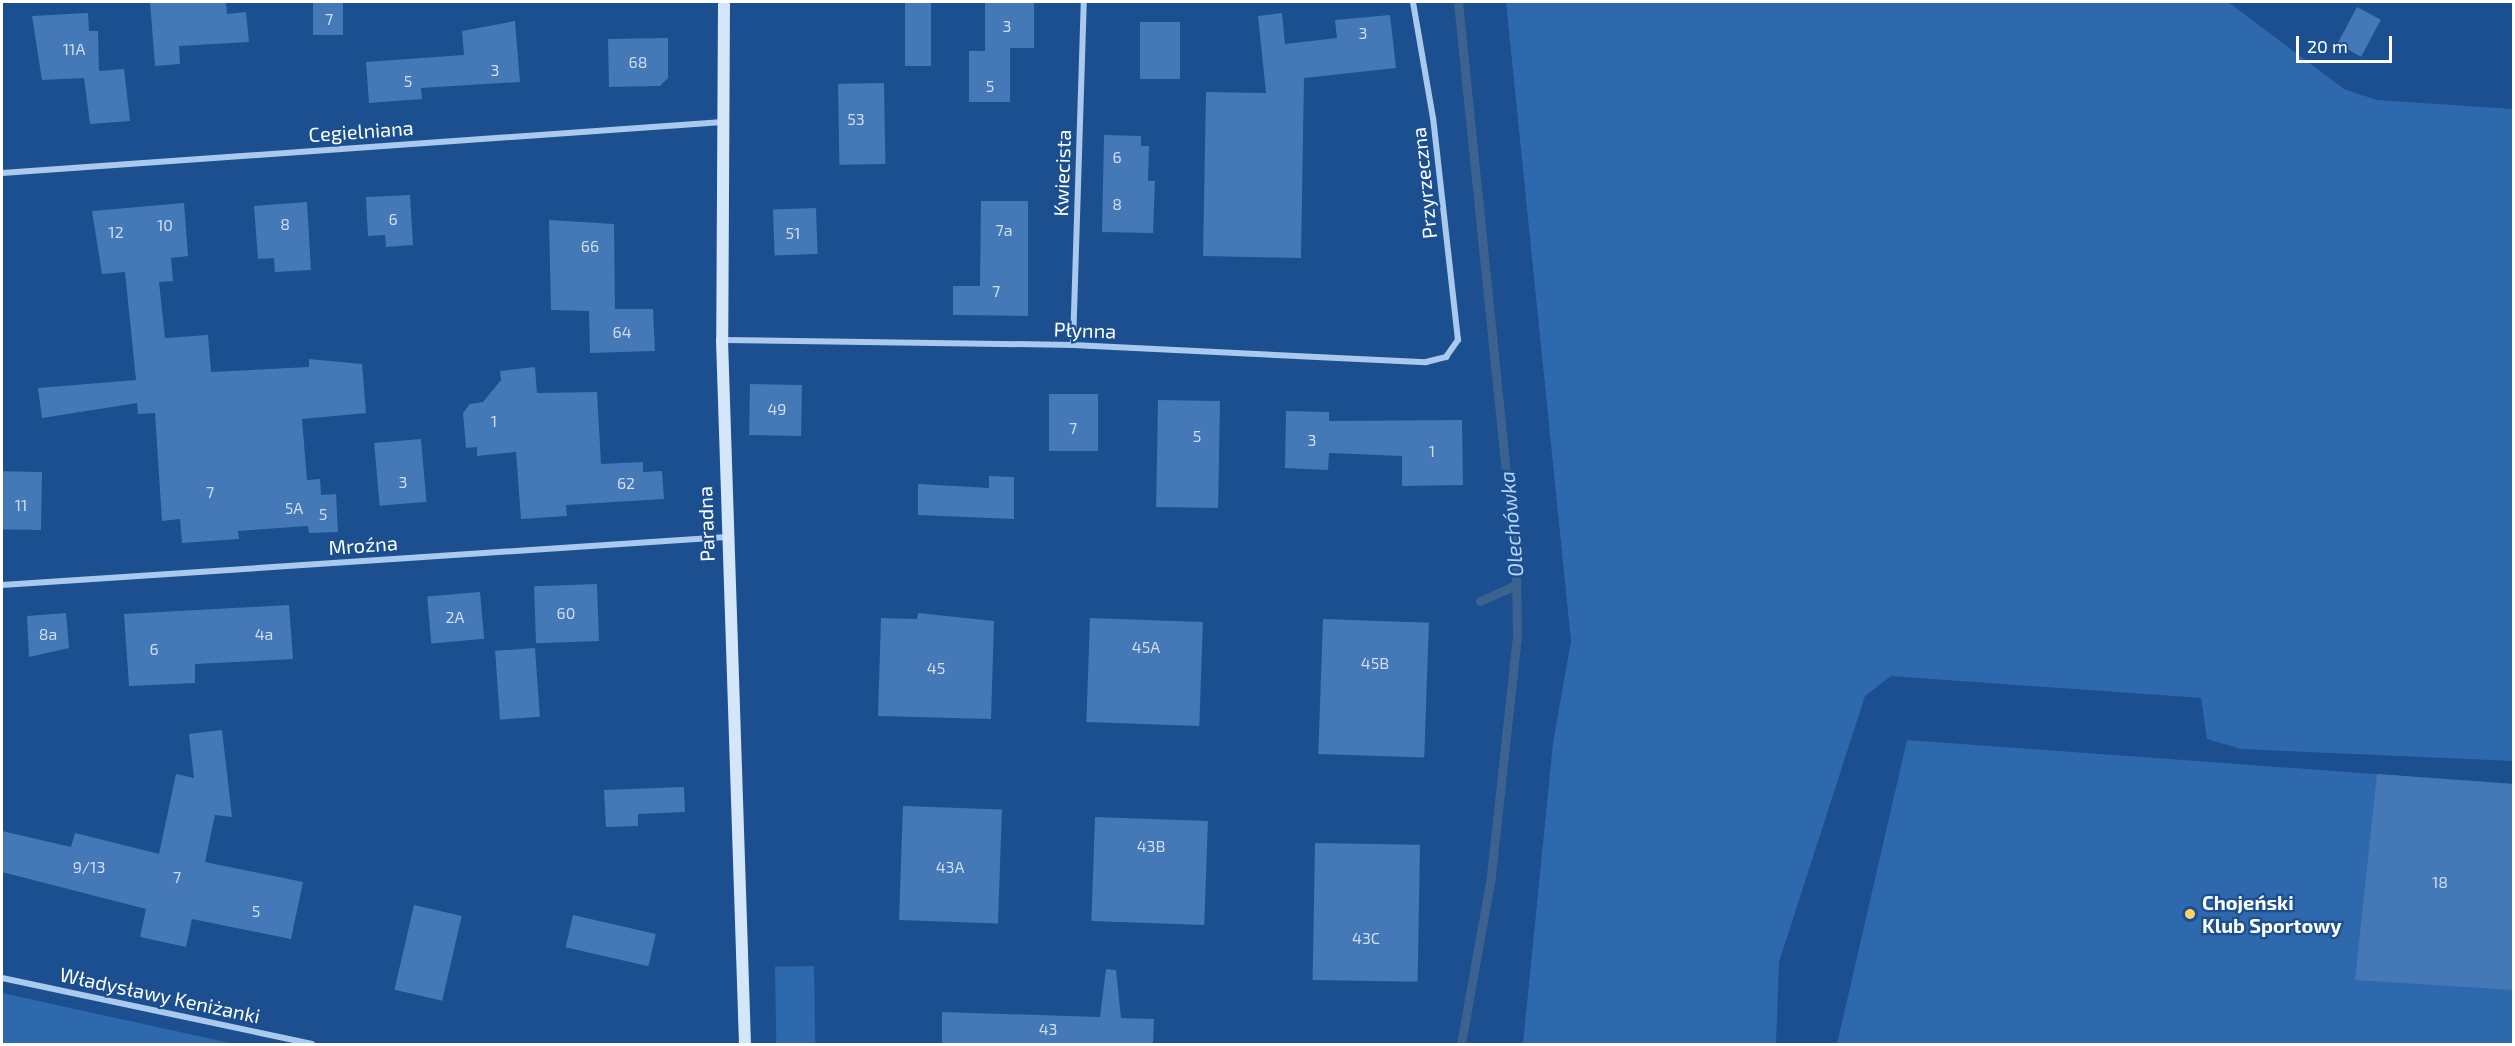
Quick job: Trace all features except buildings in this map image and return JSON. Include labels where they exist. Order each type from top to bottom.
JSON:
[{"type":"street","name":"Paradna","points":[[724,2],[722,340],[726,537],[745,1044]]},
{"type":"street","name":"Kwiecista","points":[[1073,345],[1084,2]]},
{"type":"street","name":"Przyrzeczna","points":[[1413,2],[1433,118],[1458,340],[1446,357]]},
{"type":"street","name":"Cegielniana","points":[[2,173],[723,122]]},
{"type":"street","name":"Płynna","points":[[722,340],[1073,345],[1426,362],[1446,357]]},
{"type":"street","name":"Mroźna","points":[[2,585],[726,537]]},
{"type":"street","name":"Władysławy Keniżanki","points":[[2,978],[312,1044]]},
{"type":"shaded area","points":[[1506,2],[2228,2],[2344,89],[2377,100],[2513,109],[2513,761],[2241,749],[2207,739],[2201,698],[1891,676],[1865,696],[1779,962],[1776,1044],[1523,1044],[1553,743],[1571,641]]},
{"type":"shaded area","name":"Chojeński Klub Sportowy","points":[[1907,740],[2513,784],[2513,1044],[1837,1044]]},
{"type":"shaded area","points":[[814,966],[815,1044],[776,1044],[775,967]]},
{"type":"shaded area","points":[[2,993],[180,1032],[234,1044],[2,1044]]},
{"type":"waterway","name":"Olechówka","points":[[1458,2],[1516,571],[1517,636],[1491,877],[1461,1044]]},
{"type":"waterway","points":[[1480,601],[1516,585]]},
{"type":"place","name":"Chojeński Klub Sportowy","points":[[2190,914]]}]
